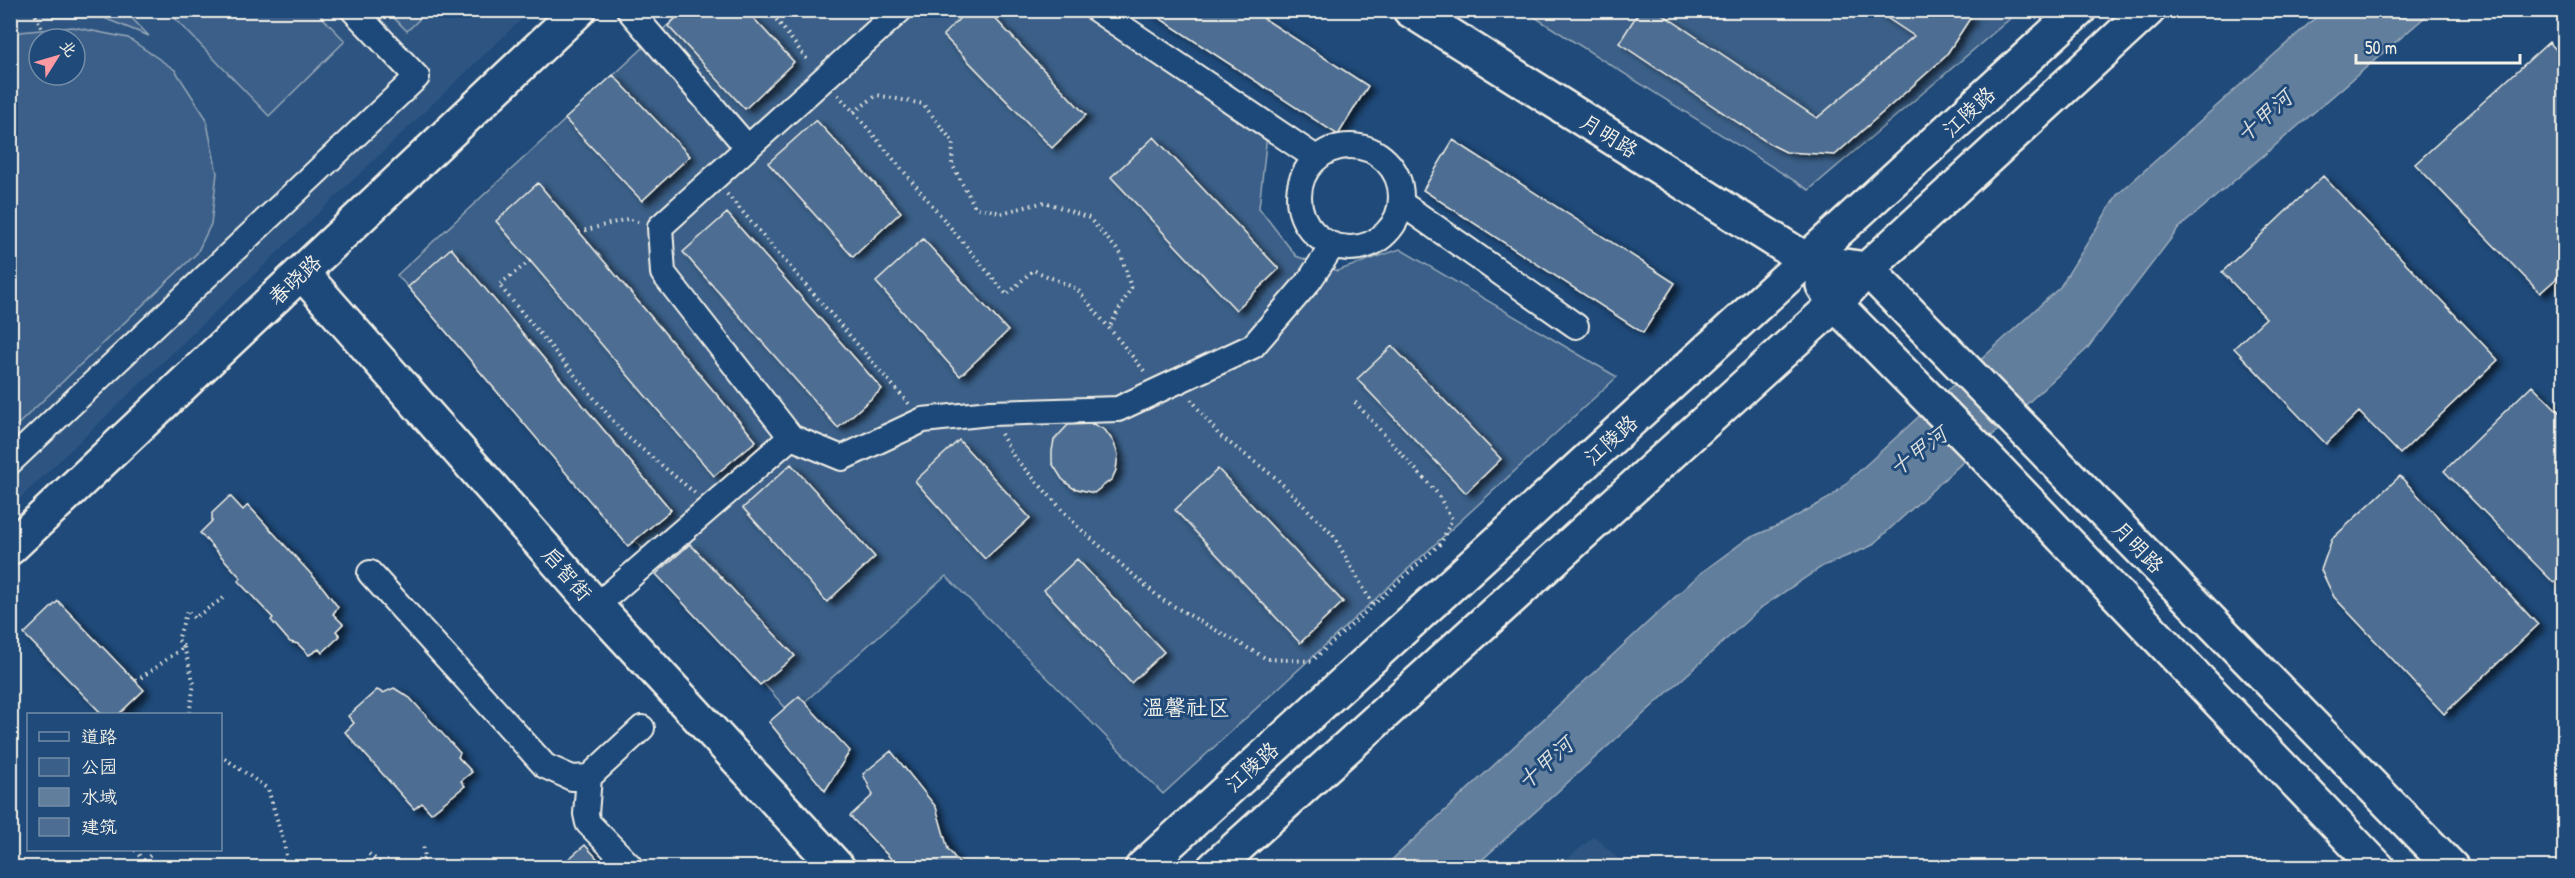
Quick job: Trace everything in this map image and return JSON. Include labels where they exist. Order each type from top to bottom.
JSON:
[{"type":"street","points":[[10,462],[417,77],[353,10]]},
{"type":"street","name":"春晓路","points":[[10,548],[579,10]]},
{"type":"street","points":[[629,10],[651,39],[747,147]]},
{"type":"street","points":[[900,10],[660,226],[663,273],[791,437],[842,458],[923,420],[990,413],[1118,409],[1253,346],[1309,281],[1333,245]]},
{"type":"street","points":[[1097,10],[1316,158]]},
{"type":"street","name":"月明路","points":[[1410,10],[1808,261],[1867,269],[2452,867]]},
{"type":"street","name":"江陵路","points":[[1142,867],[1808,261],[2079,10]]},
{"type":"street","points":[[1214,867],[1835,304],[1867,269],[2148,10]]},
{"type":"street","points":[[1348,146],[1366,148],[1381,157],[1393,169],[1400,185],[1401,203],[1397,217],[1389,231],[1363,246],[1348,248],[1333,245],[1319,238],[1308,227],[1301,213],[1300,183],[1306,169],[1316,158],[1331,149],[1348,146]]},
{"type":"street","points":[[1401,203],[1576,326]]},
{"type":"street","name":"月明路","points":[[1808,261],[1835,304],[2378,867]]},
{"type":"street","name":"启智街","points":[[302,273],[596,606],[838,867]]},
{"type":"street","points":[[596,606],[791,437]]},
{"type":"street","points":[[370,573],[544,766],[572,778],[589,777],[642,728]]},
{"type":"street","points":[[589,777],[586,814],[588,823],[632,867]]},
{"type":"path","points":[[33,10],[41,27]]},
{"type":"path","points":[[769,10],[822,80],[854,112],[1007,295],[1033,270],[1077,289],[1109,328],[1219,435],[1276,478],[1333,535],[1373,605]]},
{"type":"path","points":[[854,112],[877,95],[923,104],[953,142],[952,164],[975,207],[1001,213],[1045,202],[1089,218],[1121,254],[1131,288],[1109,328]]},
{"type":"path","points":[[713,178],[923,420]]},
{"type":"path","points":[[579,232],[627,219],[660,226]]},
{"type":"path","points":[[530,261],[499,285],[625,435],[711,507]]},
{"type":"path","points":[[990,413],[1014,457],[1078,527],[1161,599],[1267,659],[1312,661],[1440,543],[1452,519],[1437,493],[1353,400]]},
{"type":"path","points":[[189,713],[194,684],[184,647],[178,639],[187,610],[194,618],[225,597]]},
{"type":"path","points":[[136,681],[184,647]]},
{"type":"path","points":[[222,756],[268,789],[284,843],[288,867]]},
{"type":"path","points":[[414,867],[425,858],[423,843]]},
{"type":"path","points":[[137,851],[149,867]]},
{"type":"path","points":[[135,867],[152,854]]},
{"type":"path","points":[[369,854],[387,867]]},
{"type":"shaded area","points":[[11,11],[530,11],[11,507]]},
{"type":"shaded area","points":[[1594,836],[1627,867],[1558,867]]},
{"type":"green space","points":[[30,11],[125,11],[149,36],[104,18],[38,17]]},
{"type":"green space","points":[[168,11],[316,11],[345,41],[269,116]]},
{"type":"green space","points":[[387,11],[428,11],[407,31]]},
{"type":"green space","points":[[683,11],[1097,11],[1268,125],[1259,208],[1296,256],[1337,271],[1400,249],[1617,377],[1163,794],[946,576],[791,714],[397,275]]},
{"type":"green space","points":[[1525,11],[2019,11],[1809,190]]},
{"type":"green space","points":[[87,30],[128,38],[175,70],[206,118],[217,173],[211,224],[197,253],[11,431],[11,35],[27,31],[27,87],[87,87]]},
{"type":"water","name":"十甲河","points":[[2323,11],[2432,11],[2179,228],[2087,349],[1871,546],[1823,566],[1762,607],[1474,867],[1383,868],[1702,572],[1747,539],[1784,523],[1831,497],[2060,287],[2117,195]]},
{"type":"building","points":[[684,10],[746,10],[794,62],[745,109],[668,26]]},
{"type":"building","points":[[968,10],[987,10],[1086,115],[1052,148],[943,35]]},
{"type":"building","points":[[1147,10],[1251,10],[1368,86],[1338,135]]},
{"type":"building","points":[[1640,10],[1656,10],[1817,118],[1914,36],[1875,10],[1961,10],[1971,17],[1945,57],[1835,155],[1786,152],[1770,144],[1619,43]]},
{"type":"building","points":[[2549,42],[2565,59],[2565,271],[2540,293],[2415,164]]},
{"type":"building","points":[[613,75],[690,156],[642,201],[565,119]]},
{"type":"building","points":[[816,120],[901,212],[853,257],[768,163]]},
{"type":"building","points":[[1154,137],[1279,269],[1236,310],[1111,177]]},
{"type":"building","points":[[1453,140],[1675,283],[1643,333],[1423,190]]},
{"type":"building","points":[[2323,176],[2498,360],[2400,454],[2359,412],[2326,444],[2234,348],[2266,318],[2222,272]]},
{"type":"building","points":[[538,183],[756,441],[714,476],[496,221]]},
{"type":"building","points":[[727,213],[882,389],[838,428],[683,252]]},
{"type":"building","points":[[923,239],[1008,331],[960,376],[876,282]]},
{"type":"building","points":[[451,248],[671,510],[628,546],[408,287]]},
{"type":"building","points":[[1392,346],[1501,459],[1466,493],[1357,379]]},
{"type":"building","points":[[2532,385],[2565,418],[2565,572],[2554,583],[2444,471]]},
{"type":"building","points":[[1093,424],[1105,430],[1118,454],[1112,479],[1094,493],[1073,488],[1062,479],[1052,463],[1054,440],[1068,425]]},
{"type":"building","points":[[959,440],[1030,518],[985,559],[915,481]]},
{"type":"building","points":[[791,464],[875,557],[827,602],[743,508]]},
{"type":"building","points":[[1218,469],[1343,602],[1300,643],[1175,510]]},
{"type":"building","points":[[2400,476],[2538,625],[2444,714],[2334,597],[2321,570],[2332,539]]},
{"type":"building","points":[[230,496],[243,510],[248,505],[321,585],[338,607],[333,614],[343,624],[336,631],[340,636],[322,653],[319,649],[309,655],[298,644],[290,642],[271,620],[273,618],[238,581],[241,578],[200,533],[212,521],[212,513]]},
{"type":"building","points":[[690,544],[795,656],[760,685],[656,574]]},
{"type":"building","points":[[1077,559],[1164,652],[1131,683],[1044,590]]},
{"type":"building","points":[[58,601],[144,690],[120,713],[101,713],[24,634]]},
{"type":"building","points":[[394,688],[410,698],[460,753],[458,757],[472,772],[461,781],[465,786],[431,813],[422,803],[414,809],[345,732],[354,723],[348,716],[377,690],[383,693]]},
{"type":"building","points":[[799,696],[850,751],[825,791],[769,722]]},
{"type":"building","points":[[891,751],[936,807],[948,849],[962,867],[899,867],[850,816],[873,795],[863,774]]},
{"type":"building","points":[[585,845],[605,867],[559,867]]},
{"type":"district","name":"温馨社区","points":[[1186,707]]}]
